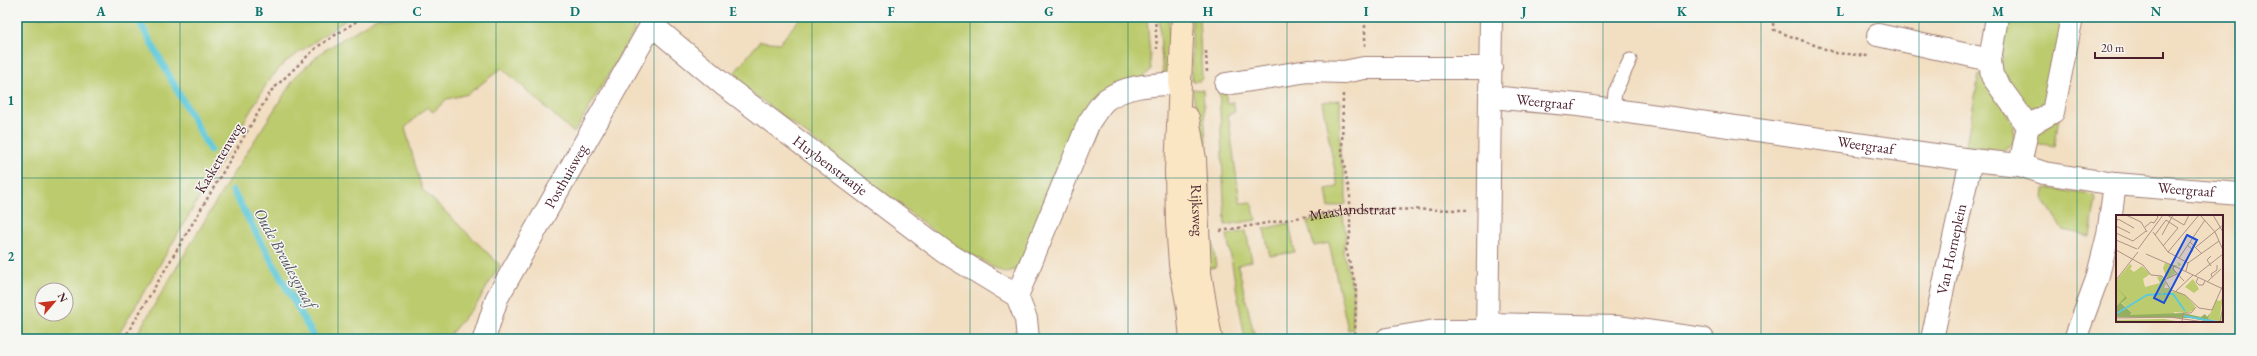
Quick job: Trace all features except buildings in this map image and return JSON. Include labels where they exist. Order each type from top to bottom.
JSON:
[{"type":"main road","name":"Rijksweg","points":[[1183,17],[1176,170],[1177,223],[1180,264],[1188,308],[1191,339]]},
{"type":"main road","name":"Rijksweg","points":[[1180,83],[1195,159],[1200,273],[1211,339]]},
{"type":"street","points":[[1488,331],[1491,17]]},
{"type":"street","points":[[1997,17],[1990,60],[1992,76],[2028,126],[2020,165]]},
{"type":"street","points":[[2028,126],[2053,112],[2072,17]]},
{"type":"street","name":"Huybenstraatje","points":[[654,21],[725,86],[945,252],[1017,296]]},
{"type":"street","name":"Posthuisweg","points":[[484,339],[497,298],[654,21]]},
{"type":"street","points":[[1878,35],[1990,60]]},
{"type":"street","points":[[1226,84],[1308,71],[1491,68]]},
{"type":"street","points":[[1028,339],[1026,318],[1017,296],[1089,122],[1106,100],[1129,89],[1145,84],[1180,83]]},
{"type":"street","name":"Weergraaf","points":[[1490,97],[1613,110],[1971,160],[2020,165],[2044,173],[2115,184],[2240,194]]},
{"type":"street","name":"Van Horneplein","points":[[1932,339],[1971,160]]},
{"type":"street","points":[[2075,339],[2098,279],[2108,235],[2115,184]]},
{"type":"street","points":[[1387,339],[1435,331],[1617,327],[1703,339]]},
{"type":"lane","points":[[1613,110],[1617,87],[1630,60]]},
{"type":"path","name":"Kaskettenweg","points":[[124,339],[271,91],[317,47],[363,17]]},
{"type":"path","points":[[1355,339],[1356,287],[1346,249],[1350,236],[1350,196],[1342,154],[1354,70],[1365,17]]},
{"type":"path","points":[[1772,17],[1774,30],[1836,53],[1872,57],[1878,35]]},
{"type":"path","name":"Maaslandstraat","points":[[1218,232],[1349,209],[1489,210]]},
{"type":"green space","points":[[17,17],[350,17],[284,63],[267,83],[116,339],[17,339]]},
{"type":"green space","points":[[378,17],[633,17],[634,32],[574,133],[502,68],[468,94],[447,99],[433,112],[427,107],[405,128],[422,189],[500,265],[478,302],[446,339],[134,339],[229,180],[296,76],[322,52]]},
{"type":"green space","points":[[801,17],[1147,17],[1151,70],[1143,78],[1118,88],[1017,269],[1005,273],[951,244],[731,77],[760,41],[780,43]]},
{"type":"green space","points":[[1159,17],[1169,17],[1172,81],[1163,79]]},
{"type":"green space","points":[[1192,17],[1199,17],[1202,78],[1200,81],[1192,81]]},
{"type":"green space","points":[[2006,17],[2068,17],[2047,110],[2032,118],[2001,72],[1999,59]]},
{"type":"green space","points":[[1979,75],[1983,76],[2014,123],[2014,142],[2002,151],[1966,145]]},
{"type":"green space","points":[[1219,87],[1225,87],[1227,103],[1233,102],[1235,112],[1228,114],[1240,203],[1252,202],[1256,220],[1225,225]]},
{"type":"green space","points":[[1192,89],[1203,90],[1211,232],[1216,267],[1206,269],[1198,121]]},
{"type":"green space","points":[[1340,100],[1340,154],[1346,186],[1346,204],[1329,208],[1326,189],[1338,187],[1322,102]]},
{"type":"green space","points":[[2059,116],[2055,146],[2034,143],[2035,130]]},
{"type":"green space","points":[[2045,188],[2094,195],[2096,199],[2090,236],[2063,230],[2044,200]]},
{"type":"green space","points":[[1343,216],[1346,236],[1343,251],[1353,288],[1353,329],[1348,330],[1329,243],[1314,246],[1307,221]]},
{"type":"green space","points":[[1289,223],[1295,252],[1270,256],[1264,229]]},
{"type":"green space","points":[[1246,231],[1252,261],[1238,265],[1255,339],[1245,339],[1227,235]]},
{"type":"waterway","name":"Oude Breulesgraaf","points":[[137,17],[210,150]]},
{"type":"waterway","name":"Oude Breulesgraaf","points":[[233,191],[315,339]]}]
